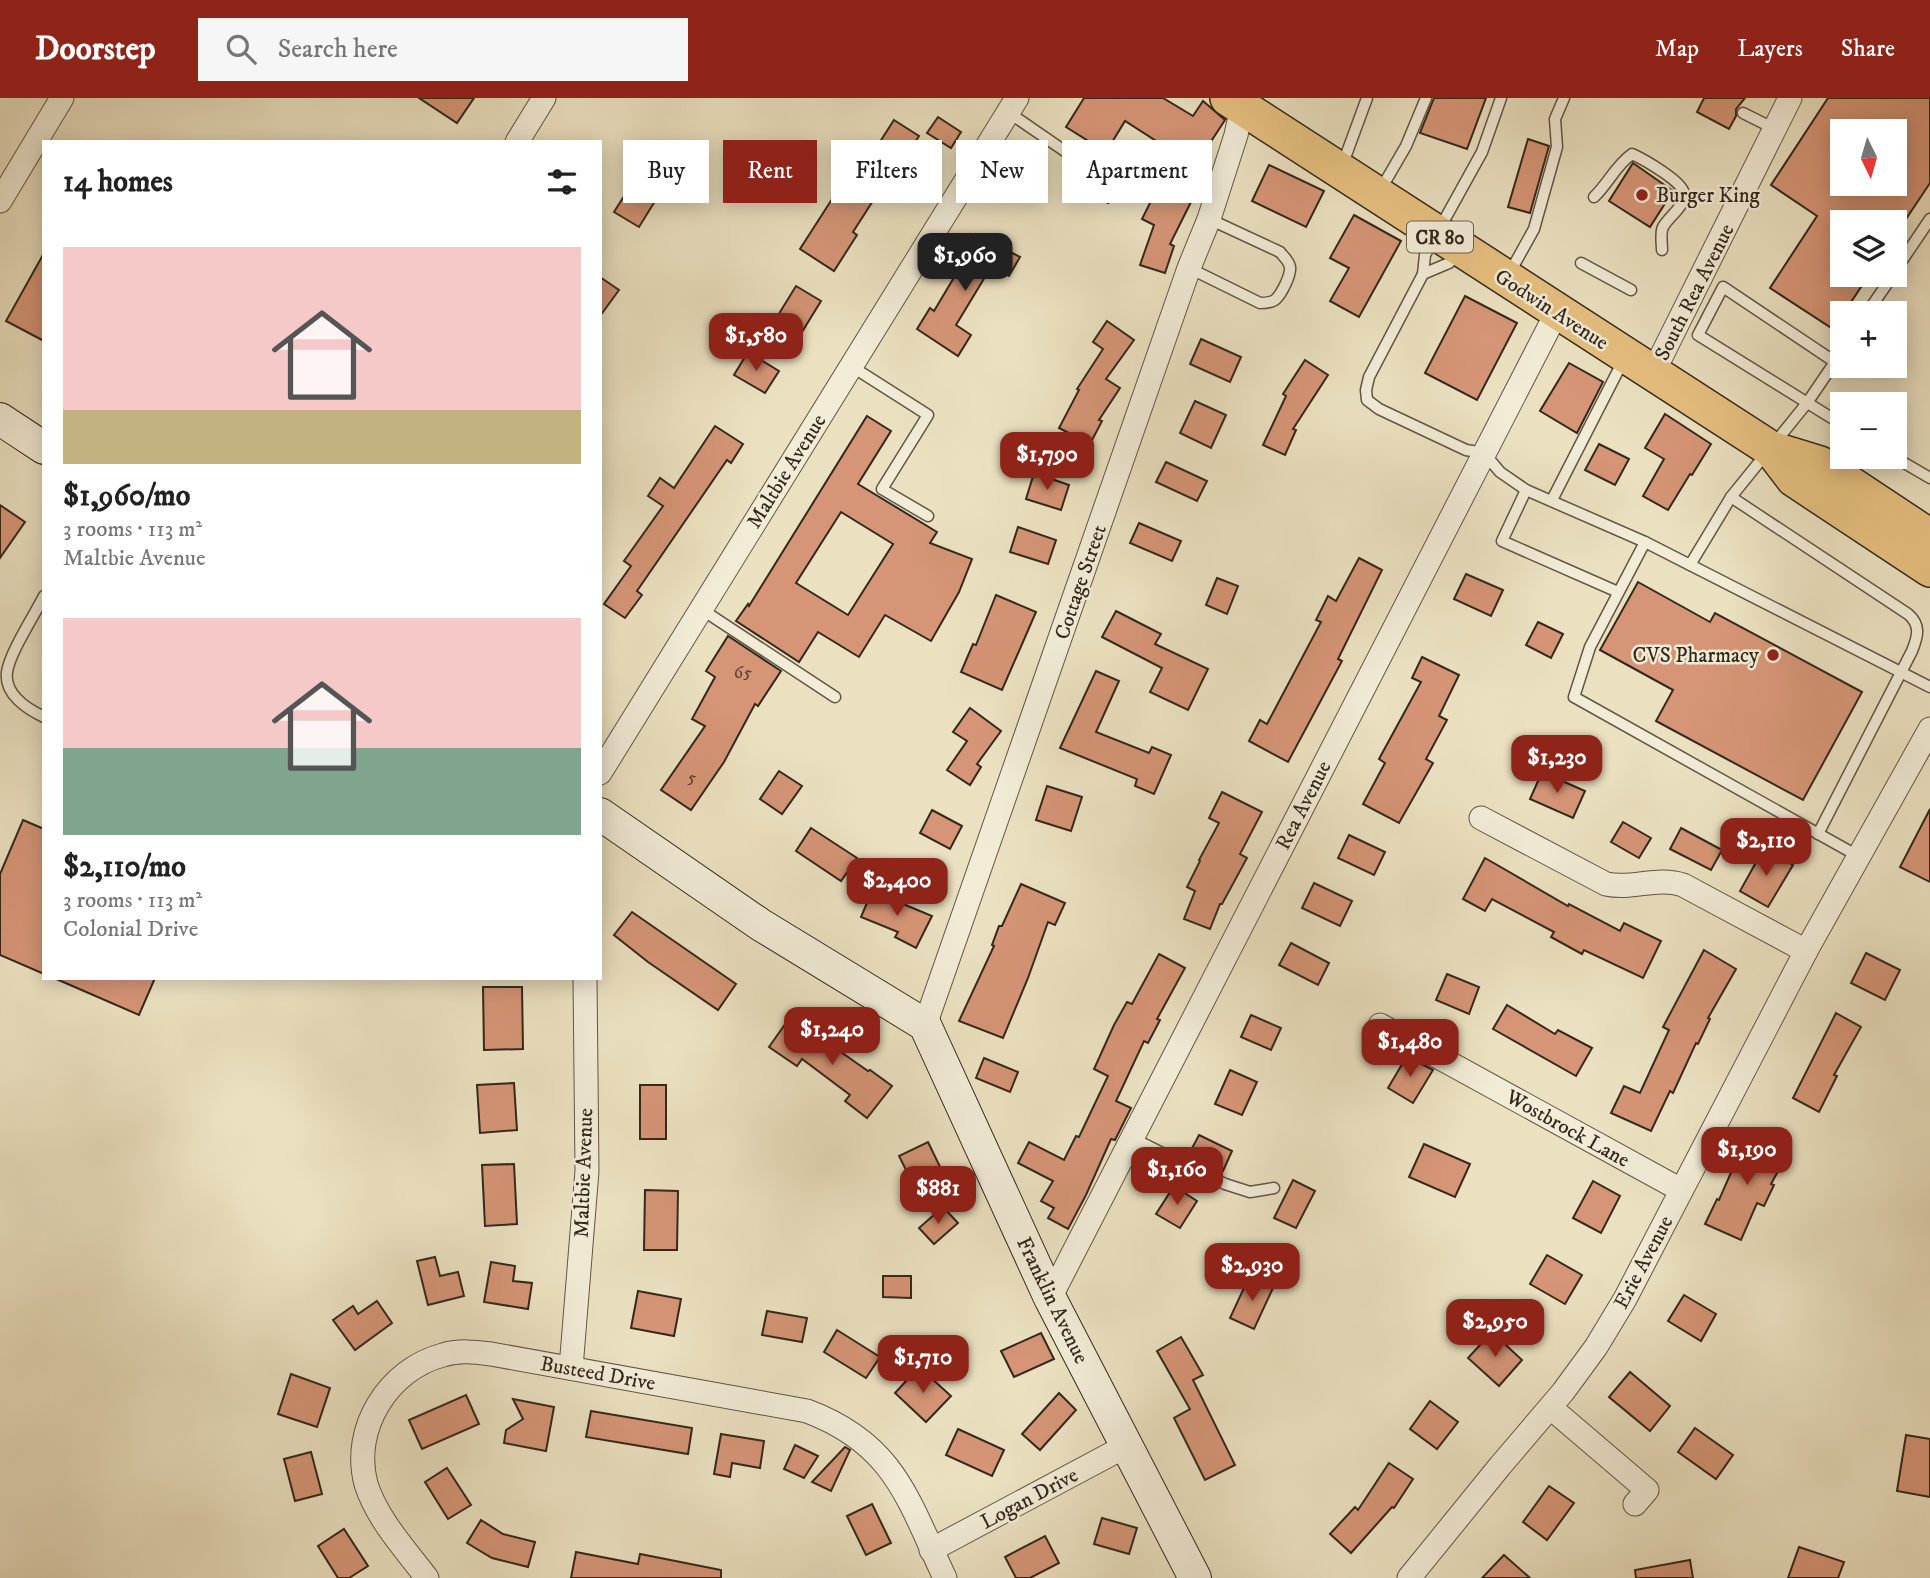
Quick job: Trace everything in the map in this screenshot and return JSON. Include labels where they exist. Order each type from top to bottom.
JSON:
[{"type":"main road","name":"Godwin Avenue","points":[[1238,101],[1340,172],[1771,449],[1820,464],[1928,531]]},
{"type":"main road","name":"Godwin Avenue","points":[[1771,449],[1794,479],[1930,569]]},
{"type":"street","points":[[0,201],[62,98]]},
{"type":"street","points":[[518,140],[544,98]]},
{"type":"street","name":"South Rea Avenue","points":[[1639,365],[1688,302],[1790,98]]},
{"type":"street","name":"Cottage Street","points":[[925,1025],[1189,268],[1209,219],[1236,135],[1238,101]]},
{"type":"street","name":"Maltbie Avenue","points":[[602,770],[1013,105]]},
{"type":"street","name":"Rea Avenue","points":[[1050,1298],[1556,312]]},
{"type":"street","points":[[0,419],[42,447]]},
{"type":"street","name":"Erie Avenue","points":[[1409,1578],[1551,1408],[1596,1347],[1625,1299],[1806,951],[1930,729]]},
{"type":"street","points":[[602,815],[761,925],[925,1025]]},
{"type":"street","points":[[1481,818],[1606,884],[1620,887],[1671,881],[1683,885],[1806,951]]},
{"type":"street","name":"Maltbie Avenue","points":[[571,1368],[587,1171],[584,980]]},
{"type":"street","name":"Franklin Avenue","points":[[925,1025],[1050,1298],[1195,1578]]},
{"type":"street","name":"Wostbrock Lane","points":[[1380,1025],[1681,1191]]},
{"type":"street","name":"Busteed Drive","points":[[427,1578],[373,1502],[363,1459],[365,1435],[373,1412],[386,1392],[402,1375],[423,1362],[444,1354],[464,1351],[807,1411],[830,1419],[873,1449],[890,1469],[905,1494],[944,1578]]},
{"type":"street","points":[[1551,1408],[1647,1490],[1636,1504]]},
{"type":"street","name":"Logan Drive","points":[[931,1550],[1126,1446]]},
{"type":"lane","points":[[1340,172],[1367,98]]},
{"type":"lane","points":[[1377,196],[1406,146],[1426,98]]},
{"type":"lane","points":[[1423,274],[1449,263],[1448,242],[1502,98]]},
{"type":"lane","points":[[1506,279],[1534,229],[1557,146],[1555,120],[1564,98]]},
{"type":"lane","points":[[1013,105],[1062,146]]},
{"type":"lane","points":[[1743,113],[1775,130]]},
{"type":"lane","points":[[1594,197],[1605,187],[1623,160],[1632,154],[1681,186],[1685,193],[1682,201],[1661,229],[1662,250]]},
{"type":"lane","points":[[1189,268],[1260,303],[1278,298],[1288,276],[1290,268],[1280,252],[1209,219]]},
{"type":"lane","points":[[1907,254],[1930,219]]},
{"type":"lane","points":[[1448,242],[1425,255],[1423,274],[1369,377],[1367,400],[1379,409],[1466,450],[1484,453],[1500,472],[1526,490],[1645,542],[1930,687]]},
{"type":"lane","points":[[1581,263],[1631,290]]},
{"type":"lane","points":[[1830,359],[1723,287],[1698,335],[1830,417]]},
{"type":"lane","points":[[1688,302],[1707,317]]},
{"type":"lane","points":[[1552,500],[1639,365]]},
{"type":"lane","points":[[851,366],[928,415],[882,489],[928,516]]},
{"type":"lane","points":[[1690,565],[1731,497],[1807,403],[1830,369]]},
{"type":"lane","points":[[1907,464],[1930,478]]},
{"type":"lane","points":[[1526,490],[1502,541],[1618,592]]},
{"type":"lane","points":[[1731,497],[1913,618],[1918,630],[1918,637],[1818,834]]},
{"type":"lane","points":[[1645,542],[1590,647],[1574,696],[1858,856]]},
{"type":"lane","points":[[42,601],[6,674],[12,694],[42,716]]},
{"type":"lane","points":[[701,609],[835,697]]},
{"type":"lane","points":[[1132,1138],[1225,1184],[1250,1192],[1274,1188]]},
{"type":"building","points":[[419,98],[474,98],[457,123]]},
{"type":"building","points":[[1084,98],[1163,98],[1193,116],[1203,101],[1225,120],[1212,140],[1155,140],[1125,121],[1113,140],[1087,140],[1066,127]]},
{"type":"building","points":[[1434,98],[1486,98],[1467,149],[1420,133]]},
{"type":"building","points":[[1704,98],[1745,98],[1736,109],[1736,116],[1729,129],[1697,112]]},
{"type":"building","points":[[1828,98],[1930,98],[1930,183],[1907,218],[1907,210],[1830,210],[1830,287],[1861,287],[1852,301],[1830,301],[1830,327],[1770,288],[1817,216],[1771,185]]},
{"type":"building","points":[[938,117],[961,132],[951,148],[927,133]]},
{"type":"building","points":[[894,120],[919,136],[916,140],[881,140]]},
{"type":"building","points":[[1528,139],[1549,146],[1530,213],[1508,207]]},
{"type":"building","name":"Burger King","points":[[1633,163],[1673,191],[1650,227],[1609,201]]},
{"type":"building","points":[[1269,165],[1324,191],[1306,227],[1252,201]]},
{"type":"building","points":[[623,198],[623,203],[654,203],[639,227],[614,212]]},
{"type":"building","points":[[831,201],[831,203],[872,203],[853,232],[857,235],[834,271],[800,249]]},
{"type":"building","points":[[1150,203],[1190,203],[1170,244],[1174,246],[1165,273],[1140,265],[1154,225],[1142,219]]},
{"type":"building","points":[[1354,215],[1401,241],[1359,317],[1330,301],[1349,268],[1330,258]]},
{"type":"building","points":[[976,234],[1020,257],[1009,276],[991,267],[956,325],[971,335],[958,356],[917,329],[930,308],[934,311],[968,254],[966,253]]},
{"type":"building","points":[[42,257],[42,340],[6,321]]},
{"type":"building","points":[[602,278],[619,290],[602,313]]},
{"type":"building","points":[[796,286],[821,301],[794,345],[769,330]]},
{"type":"building","points":[[1465,296],[1517,323],[1477,400],[1425,373]]},
{"type":"building","points":[[1107,321],[1134,340],[1106,379],[1120,388],[1099,420],[1102,421],[1090,444],[1059,428],[1079,390],[1077,389],[1103,349],[1093,342]]},
{"type":"building","points":[[1201,339],[1241,357],[1230,382],[1190,364]]},
{"type":"building","points":[[748,352],[779,371],[765,393],[734,375]]},
{"type":"building","points":[[1305,360],[1328,375],[1293,429],[1296,430],[1285,455],[1263,445],[1286,396],[1283,394]]},
{"type":"building","points":[[1569,363],[1603,382],[1577,433],[1540,411]]},
{"type":"building","points":[[1195,401],[1226,415],[1211,448],[1180,433]]},
{"type":"building","points":[[1665,414],[1711,444],[1668,510],[1643,496],[1664,459],[1645,448]]},
{"type":"building","points":[[867,416],[891,431],[858,484],[937,532],[930,543],[972,559],[959,592],[931,641],[885,615],[859,657],[818,632],[799,662],[736,621],[748,604],[749,606]],"holes":[[[841,512],[893,544],[848,615],[796,583]]]},
{"type":"building","points":[[715,426],[743,444],[731,463],[727,460],[637,591],[642,595],[625,618],[604,604],[631,566],[624,561],[663,506],[648,496],[660,478],[674,488]]},
{"type":"building","points":[[1599,444],[1629,459],[1615,485],[1585,470]]},
{"type":"building","points":[[1166,462],[1207,481],[1197,501],[1156,482]]},
{"type":"building","points":[[1034,473],[1069,485],[1061,510],[1026,499]]},
{"type":"building","points":[[0,505],[25,522],[0,558]]},
{"type":"building","points":[[1139,523],[1181,541],[1172,561],[1130,543]]},
{"type":"building","points":[[1018,527],[1056,540],[1048,564],[1010,552]]},
{"type":"building","points":[[1359,558],[1382,570],[1338,659],[1342,661],[1288,762],[1249,741],[1260,720],[1267,724],[1321,622],[1316,620],[1328,596],[1336,601]]},
{"type":"building","points":[[1466,574],[1503,590],[1491,616],[1454,599]]},
{"type":"building","points":[[1217,578],[1238,586],[1227,614],[1206,605]]},
{"type":"building","points":[[1638,582],[1710,622],[1715,613],[1862,692],[1803,800],[1656,721],[1673,690],[1600,650]]},
{"type":"building","points":[[996,595],[1036,612],[1002,690],[961,672],[973,644],[976,645]]},
{"type":"building","points":[[1116,611],[1161,634],[1155,644],[1208,669],[1188,710],[1150,692],[1162,668],[1102,637]]},
{"type":"building","points":[[1538,622],[1563,634],[1551,658],[1526,645]]},
{"type":"building","points":[[728,636],[781,671],[758,706],[755,704],[724,762],[691,810],[661,790],[705,726],[692,719],[715,677],[706,671]]},
{"type":"building","points":[[1422,657],[1459,675],[1439,716],[1447,720],[1426,759],[1433,763],[1399,823],[1363,804],[1385,763],[1379,759],[1421,682],[1412,678]]},
{"type":"building","points":[[1096,671],[1119,681],[1096,732],[1149,753],[1152,747],[1171,755],[1154,794],[1135,786],[1137,779],[1060,748]]},
{"type":"building","points":[[970,708],[1001,731],[977,764],[981,767],[970,785],[947,770],[967,741],[953,732]]},
{"type":"building","points":[[779,771],[802,786],[782,814],[760,799]]},
{"type":"building","points":[[1542,772],[1585,791],[1573,818],[1530,799]]},
{"type":"building","points":[[1047,786],[1082,797],[1071,831],[1036,820]]},
{"type":"building","points":[[1222,792],[1262,812],[1240,854],[1247,858],[1220,904],[1210,929],[1184,919],[1195,891],[1187,887],[1219,823],[1209,818]]},
{"type":"building","points":[[1930,809],[1930,882],[1900,867]]},
{"type":"building","points":[[932,810],[962,826],[950,849],[920,833]]},
{"type":"building","points":[[23,820],[42,828],[42,973],[0,955],[0,874]]},
{"type":"building","points":[[1623,822],[1651,838],[1639,858],[1611,842]]},
{"type":"building","points":[[811,828],[857,858],[841,881],[796,851]]},
{"type":"building","points":[[1681,828],[1722,850],[1711,870],[1670,849]]},
{"type":"building","points":[[1349,835],[1385,852],[1374,875],[1338,858]]},
{"type":"building","points":[[1764,848],[1793,865],[1768,907],[1740,891]]},
{"type":"building","points":[[1485,858],[1568,906],[1569,904],[1620,931],[1624,923],[1661,941],[1643,978],[1584,950],[1582,954],[1551,937],[1554,932],[1492,899],[1485,911],[1463,899]]},
{"type":"building","points":[[1314,883],[1352,901],[1340,926],[1302,908]]},
{"type":"building","points":[[1021,884],[1065,903],[1055,925],[1048,922],[1003,1038],[959,1021],[994,946],[992,945],[999,926],[1002,926]]},
{"type":"building","points":[[872,891],[932,916],[916,948],[895,937],[898,932],[861,917]]},
{"type":"building","points":[[632,912],[736,984],[718,1010],[614,935]]},
{"type":"building","points":[[1291,943],[1329,963],[1318,985],[1279,965]]},
{"type":"building","points":[[1704,950],[1736,969],[1651,1131],[1611,1113],[1624,1086],[1640,1093],[1669,1030],[1663,1027]]},
{"type":"building","points":[[1866,953],[1900,970],[1885,1000],[1851,983]]},
{"type":"building","points":[[1159,954],[1185,968],[1157,1019],[1160,1020],[1148,1043],[1144,1041],[1116,1101],[1131,1108],[1115,1140],[1111,1139],[1068,1229],[1048,1218],[1054,1208],[1041,1201],[1053,1181],[1018,1163],[1029,1142],[1064,1160],[1076,1136],[1079,1137],[1108,1076],[1094,1069],[1114,1025],[1127,1002],[1132,1004]]},
{"type":"building","points":[[1447,974],[1479,987],[1469,1014],[1436,1000]]},
{"type":"building","points":[[59,980],[154,980],[139,1015]]},
{"type":"building","points":[[483,987],[522,987],[523,1049],[484,1050]]},
{"type":"building","points":[[1507,1005],[1555,1034],[1558,1030],[1592,1048],[1576,1076],[1493,1029]]},
{"type":"building","points":[[1836,1013],[1861,1027],[1834,1075],[1837,1076],[1819,1112],[1793,1098]]},
{"type":"building","points":[[1251,1015],[1281,1028],[1271,1050],[1241,1037]]},
{"type":"building","points":[[788,1020],[892,1086],[867,1118],[845,1101],[850,1095],[802,1059],[797,1066],[769,1047]]},
{"type":"building","points":[[1407,1056],[1433,1070],[1413,1103],[1388,1088]]},
{"type":"building","points":[[984,1058],[1018,1072],[1010,1092],[976,1078]]},
{"type":"building","points":[[1230,1070],[1257,1082],[1242,1115],[1215,1104]]},
{"type":"building","points":[[514,1083],[517,1130],[480,1133],[477,1085]]},
{"type":"building","points":[[640,1085],[666,1085],[666,1139],[640,1139]]},
{"type":"building","points":[[1753,1134],[1788,1153],[1771,1184],[1774,1185],[1764,1206],[1757,1203],[1741,1240],[1705,1224]]},
{"type":"building","points":[[1199,1135],[1232,1151],[1223,1171],[1189,1154]]},
{"type":"building","points":[[928,1142],[944,1175],[915,1188],[899,1156]]},
{"type":"building","points":[[1424,1144],[1470,1164],[1455,1197],[1409,1177]]},
{"type":"building","points":[[514,1164],[517,1224],[485,1226],[482,1165]]},
{"type":"building","points":[[1293,1180],[1315,1191],[1296,1228],[1274,1218]]},
{"type":"building","points":[[1593,1181],[1620,1196],[1601,1233],[1573,1218]]},
{"type":"building","points":[[1174,1186],[1197,1201],[1180,1228],[1156,1214]]},
{"type":"building","points":[[645,1190],[678,1191],[677,1250],[644,1250]]},
{"type":"building","points":[[943,1207],[958,1223],[934,1244],[919,1228]]},
{"type":"building","points":[[1547,1255],[1582,1275],[1565,1304],[1530,1284]]},
{"type":"building","points":[[435,1257],[440,1276],[458,1272],[464,1296],[428,1305],[417,1261]]},
{"type":"building","points":[[491,1262],[515,1266],[513,1281],[532,1283],[528,1309],[484,1302]]},
{"type":"building","points":[[883,1276],[911,1276],[911,1298],[883,1297]]},
{"type":"building","points":[[1249,1277],[1273,1288],[1254,1329],[1230,1318]]},
{"type":"building","points":[[638,1291],[681,1299],[674,1336],[631,1328]]},
{"type":"building","points":[[1684,1295],[1716,1314],[1701,1341],[1668,1321]]},
{"type":"building","points":[[377,1301],[392,1323],[355,1350],[333,1320],[353,1306],[358,1314]]},
{"type":"building","points":[[767,1311],[807,1318],[802,1342],[762,1335]]},
{"type":"building","points":[[837,1330],[880,1357],[866,1378],[824,1352]]},
{"type":"building","points":[[1492,1332],[1522,1360],[1499,1386],[1468,1358]]},
{"type":"building","points":[[1041,1333],[1054,1359],[1014,1377],[1001,1351]]},
{"type":"building","points":[[1181,1337],[1203,1375],[1193,1380],[1235,1465],[1205,1480],[1174,1418],[1190,1409],[1157,1351]]},
{"type":"building","points":[[919,1367],[951,1396],[926,1422],[895,1393]]},
{"type":"building","points":[[1630,1372],[1670,1406],[1650,1431],[1609,1397]]},
{"type":"building","points":[[291,1374],[330,1388],[317,1427],[278,1414]]},
{"type":"building","points":[[1059,1393],[1076,1410],[1040,1450],[1022,1434]]},
{"type":"building","points":[[466,1395],[479,1424],[422,1449],[409,1420]]},
{"type":"building","points":[[513,1399],[554,1407],[546,1451],[504,1443],[506,1430],[523,1419]]},
{"type":"building","points":[[1430,1401],[1458,1422],[1437,1449],[1410,1429]]},
{"type":"building","points":[[591,1411],[692,1428],[688,1454],[586,1437]]},
{"type":"building","points":[[1695,1428],[1733,1455],[1716,1479],[1678,1452]]},
{"type":"building","points":[[958,1429],[1004,1450],[992,1476],[946,1455]]},
{"type":"building","points":[[721,1434],[764,1441],[760,1468],[732,1463],[730,1477],[714,1474]]},
{"type":"building","points":[[1906,1435],[1930,1439],[1930,1497],[1897,1491]]},
{"type":"building","points":[[795,1445],[818,1456],[804,1478],[784,1469]]},
{"type":"building","points":[[845,1447],[850,1450],[831,1491],[812,1482]]},
{"type":"building","points":[[311,1452],[322,1494],[295,1501],[284,1459]]},
{"type":"building","points":[[1389,1463],[1413,1479],[1394,1508],[1392,1507],[1351,1553],[1330,1534],[1355,1507],[1358,1510]]},
{"type":"building","points":[[447,1468],[471,1505],[448,1519],[425,1482]]},
{"type":"building","points":[[1549,1486],[1574,1503],[1547,1540],[1523,1522]]},
{"type":"building","points":[[872,1504],[891,1543],[866,1555],[847,1516]]},
{"type":"building","points":[[1102,1518],[1137,1528],[1129,1554],[1094,1544]]},
{"type":"building","points":[[481,1520],[503,1534],[535,1542],[528,1567],[492,1558],[467,1543]]},
{"type":"building","points":[[344,1529],[368,1566],[349,1578],[338,1578],[318,1546]]},
{"type":"building","points":[[1045,1536],[1059,1563],[1030,1578],[1016,1578],[1005,1557]]},
{"type":"building","points":[[1799,1547],[1844,1562],[1838,1578],[1788,1578]]},
{"type":"building","points":[[576,1552],[638,1564],[640,1554],[721,1570],[721,1578],[571,1578]]},
{"type":"building","points":[[1504,1555],[1530,1578],[1482,1578]]},
{"type":"building","points":[[1690,1560],[1693,1578],[1636,1578],[1635,1570]]},
{"type":"place","name":"Burger King","points":[[1642,195]]},
{"type":"place","name":"CVS Pharmacy","points":[[1773,655]]}]
